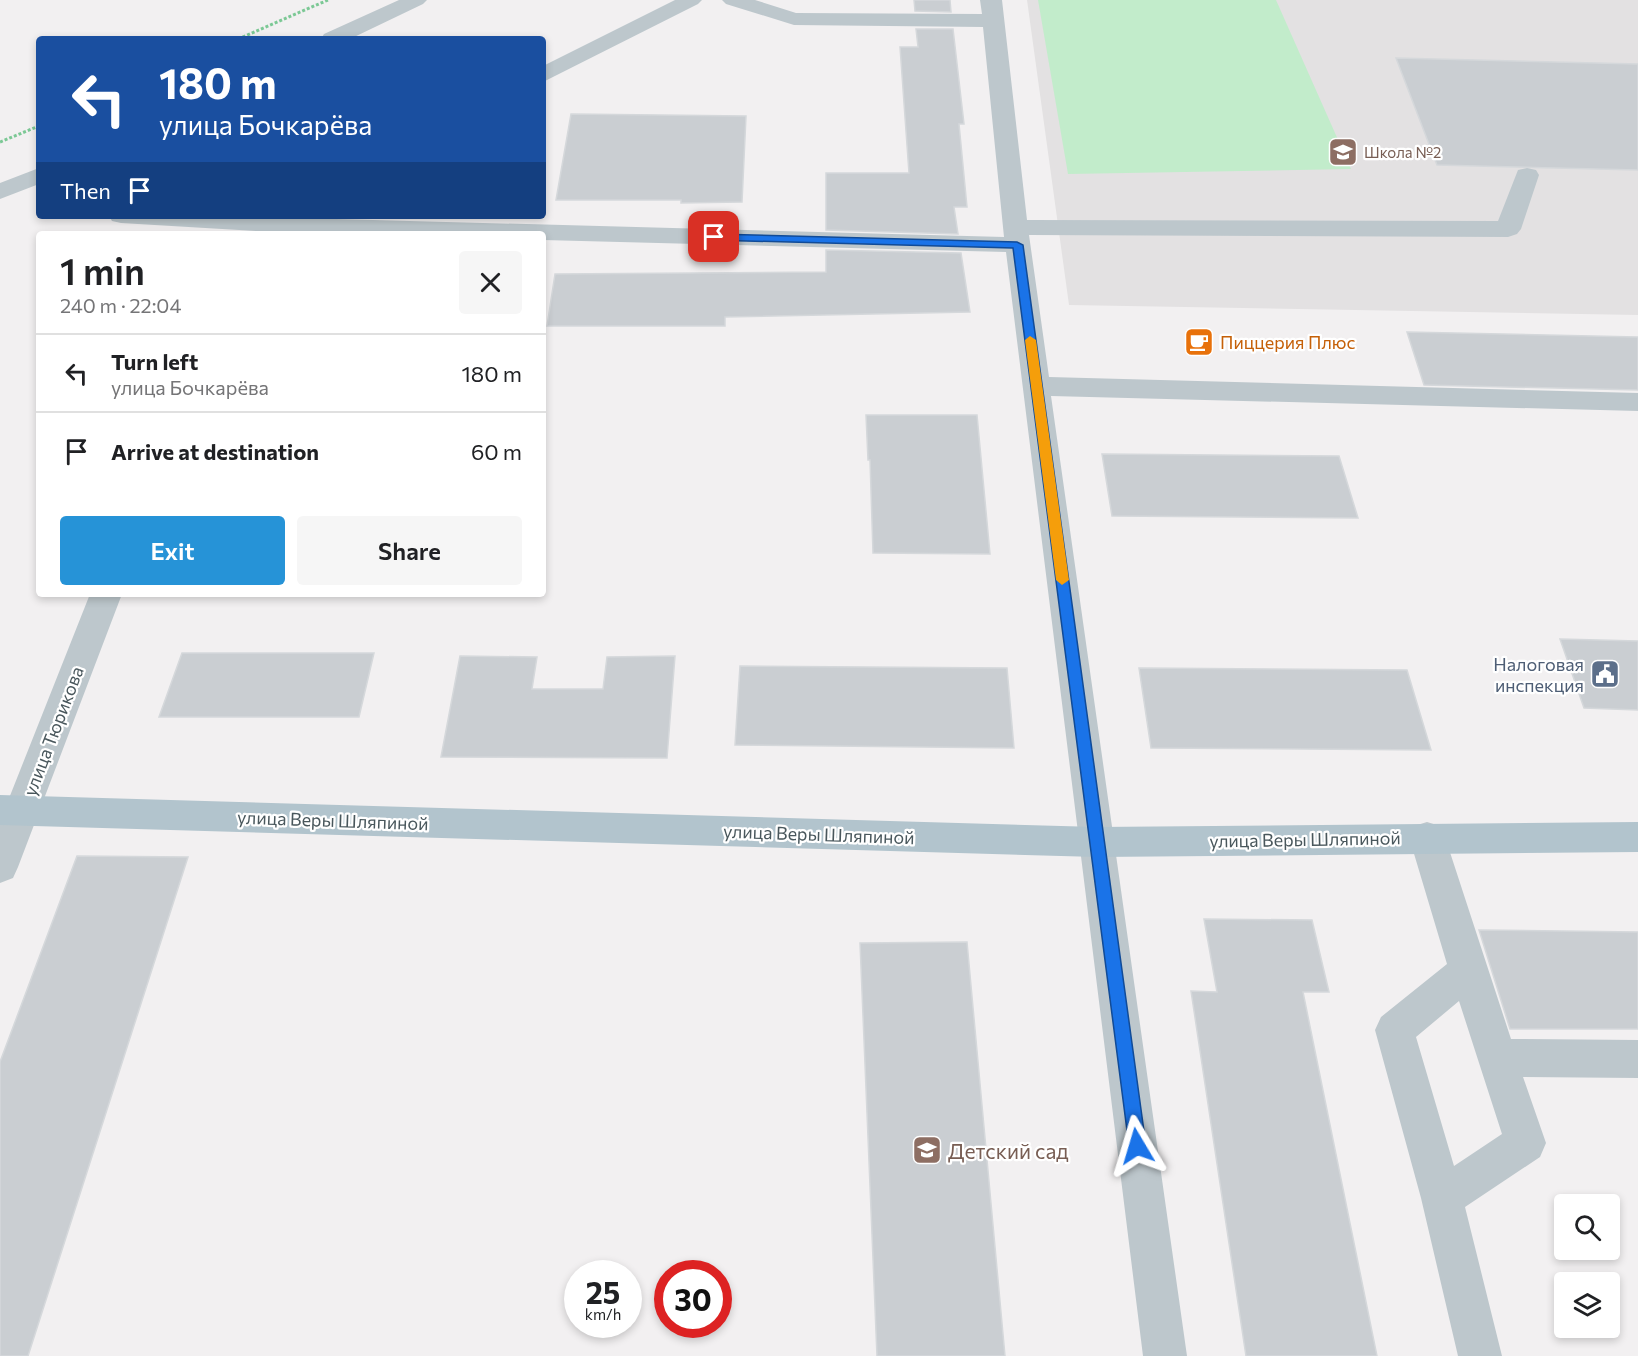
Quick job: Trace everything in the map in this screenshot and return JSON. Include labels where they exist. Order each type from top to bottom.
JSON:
[{"type":"main road","name":"улица Веры Шляпиной","points":[[11,810],[1097,842],[1427,837],[1638,837]]},
{"type":"street","points":[[339,36],[417,0]]},
{"type":"street","points":[[546,73],[691,0]]},
{"type":"street","points":[[733,0],[794,19],[992,10],[1016,236],[1165,1356]]},
{"type":"street","points":[[165,219],[253,225],[1016,236],[1508,229],[1527,175]]},
{"type":"street","points":[[8,189],[36,176]]},
{"type":"street","points":[[8,189],[36,200]]},
{"type":"street","points":[[1036,386],[1638,402]]},
{"type":"street","name":"улица Тюрикова","points":[[0,867],[11,810],[105,597]]},
{"type":"street","points":[[1427,837],[1525,1143],[1442,1198]]},
{"type":"street","points":[[1468,970],[1395,1030],[1442,1198],[1480,1356]]},
{"type":"street","points":[[1497,1058],[1638,1059]]},
{"type":"path","points":[[245,36],[328,0]]},
{"type":"path","points":[[0,142],[36,127]]},
{"type":"shaded area","name":"Школа №2","points":[[1027,0],[1638,0],[1638,315],[1069,305]]},
{"type":"green space","points":[[1038,0],[1276,0],[1351,169],[1068,174]]},
{"type":"building","points":[[914,0],[950,0],[951,12],[915,11]]},
{"type":"building","points":[[916,29],[953,29],[964,124],[959,124],[967,207],[954,207],[958,234],[826,230],[826,173],[909,173],[900,47],[918,47]]},
{"type":"building","points":[[1396,58],[1638,64],[1638,170],[1437,165]]},
{"type":"building","points":[[571,114],[746,116],[742,202],[556,200]]},
{"type":"building","points":[[826,250],[961,253],[970,312],[725,317],[725,326],[547,326],[555,274],[826,272]]},
{"type":"building","points":[[1407,332],[1638,337],[1638,390],[1424,385]]},
{"type":"building","points":[[866,415],[977,415],[990,554],[873,553]]},
{"type":"building","points":[[1102,454],[1339,456],[1358,518],[1112,516]]},
{"type":"building","name":"Налоговая инспекция","points":[[1560,639],[1638,641],[1638,710],[1584,708]]},
{"type":"building","points":[[182,653],[374,653],[359,717],[159,717]]},
{"type":"building","points":[[460,656],[537,657],[532,689],[603,689],[607,657],[675,656],[667,758],[441,757]]},
{"type":"building","points":[[740,666],[1007,668],[1014,748],[735,745]]},
{"type":"building","points":[[1139,668],[1407,670],[1431,750],[1151,748]]},
{"type":"building","points":[[77,856],[188,857],[28,1356],[0,1356],[0,1062]]},
{"type":"building","points":[[1204,919],[1312,920],[1329,992],[1303,992],[1377,1356],[1246,1356],[1191,991],[1217,992]]},
{"type":"building","points":[[1479,930],[1638,932],[1638,1029],[1510,1029]]},
{"type":"building","name":"Детский сад","points":[[967,942],[1005,1356],[877,1356],[860,943]]},
{"type":"slow traffic","points":[[1030,340],[1062,580]]},
{"type":"place","name":"Школа №2","points":[[1343,152]]},
{"type":"place","name":"Пиццерия Плюс","points":[[1199,342]]},
{"type":"place","name":"Налоговая инспекция","points":[[1605,674]]},
{"type":"place","name":"Детский сад","points":[[927,1150]]},
{"type":"route","points":[[714,237],[1017,245],[1137,1146]]}]
